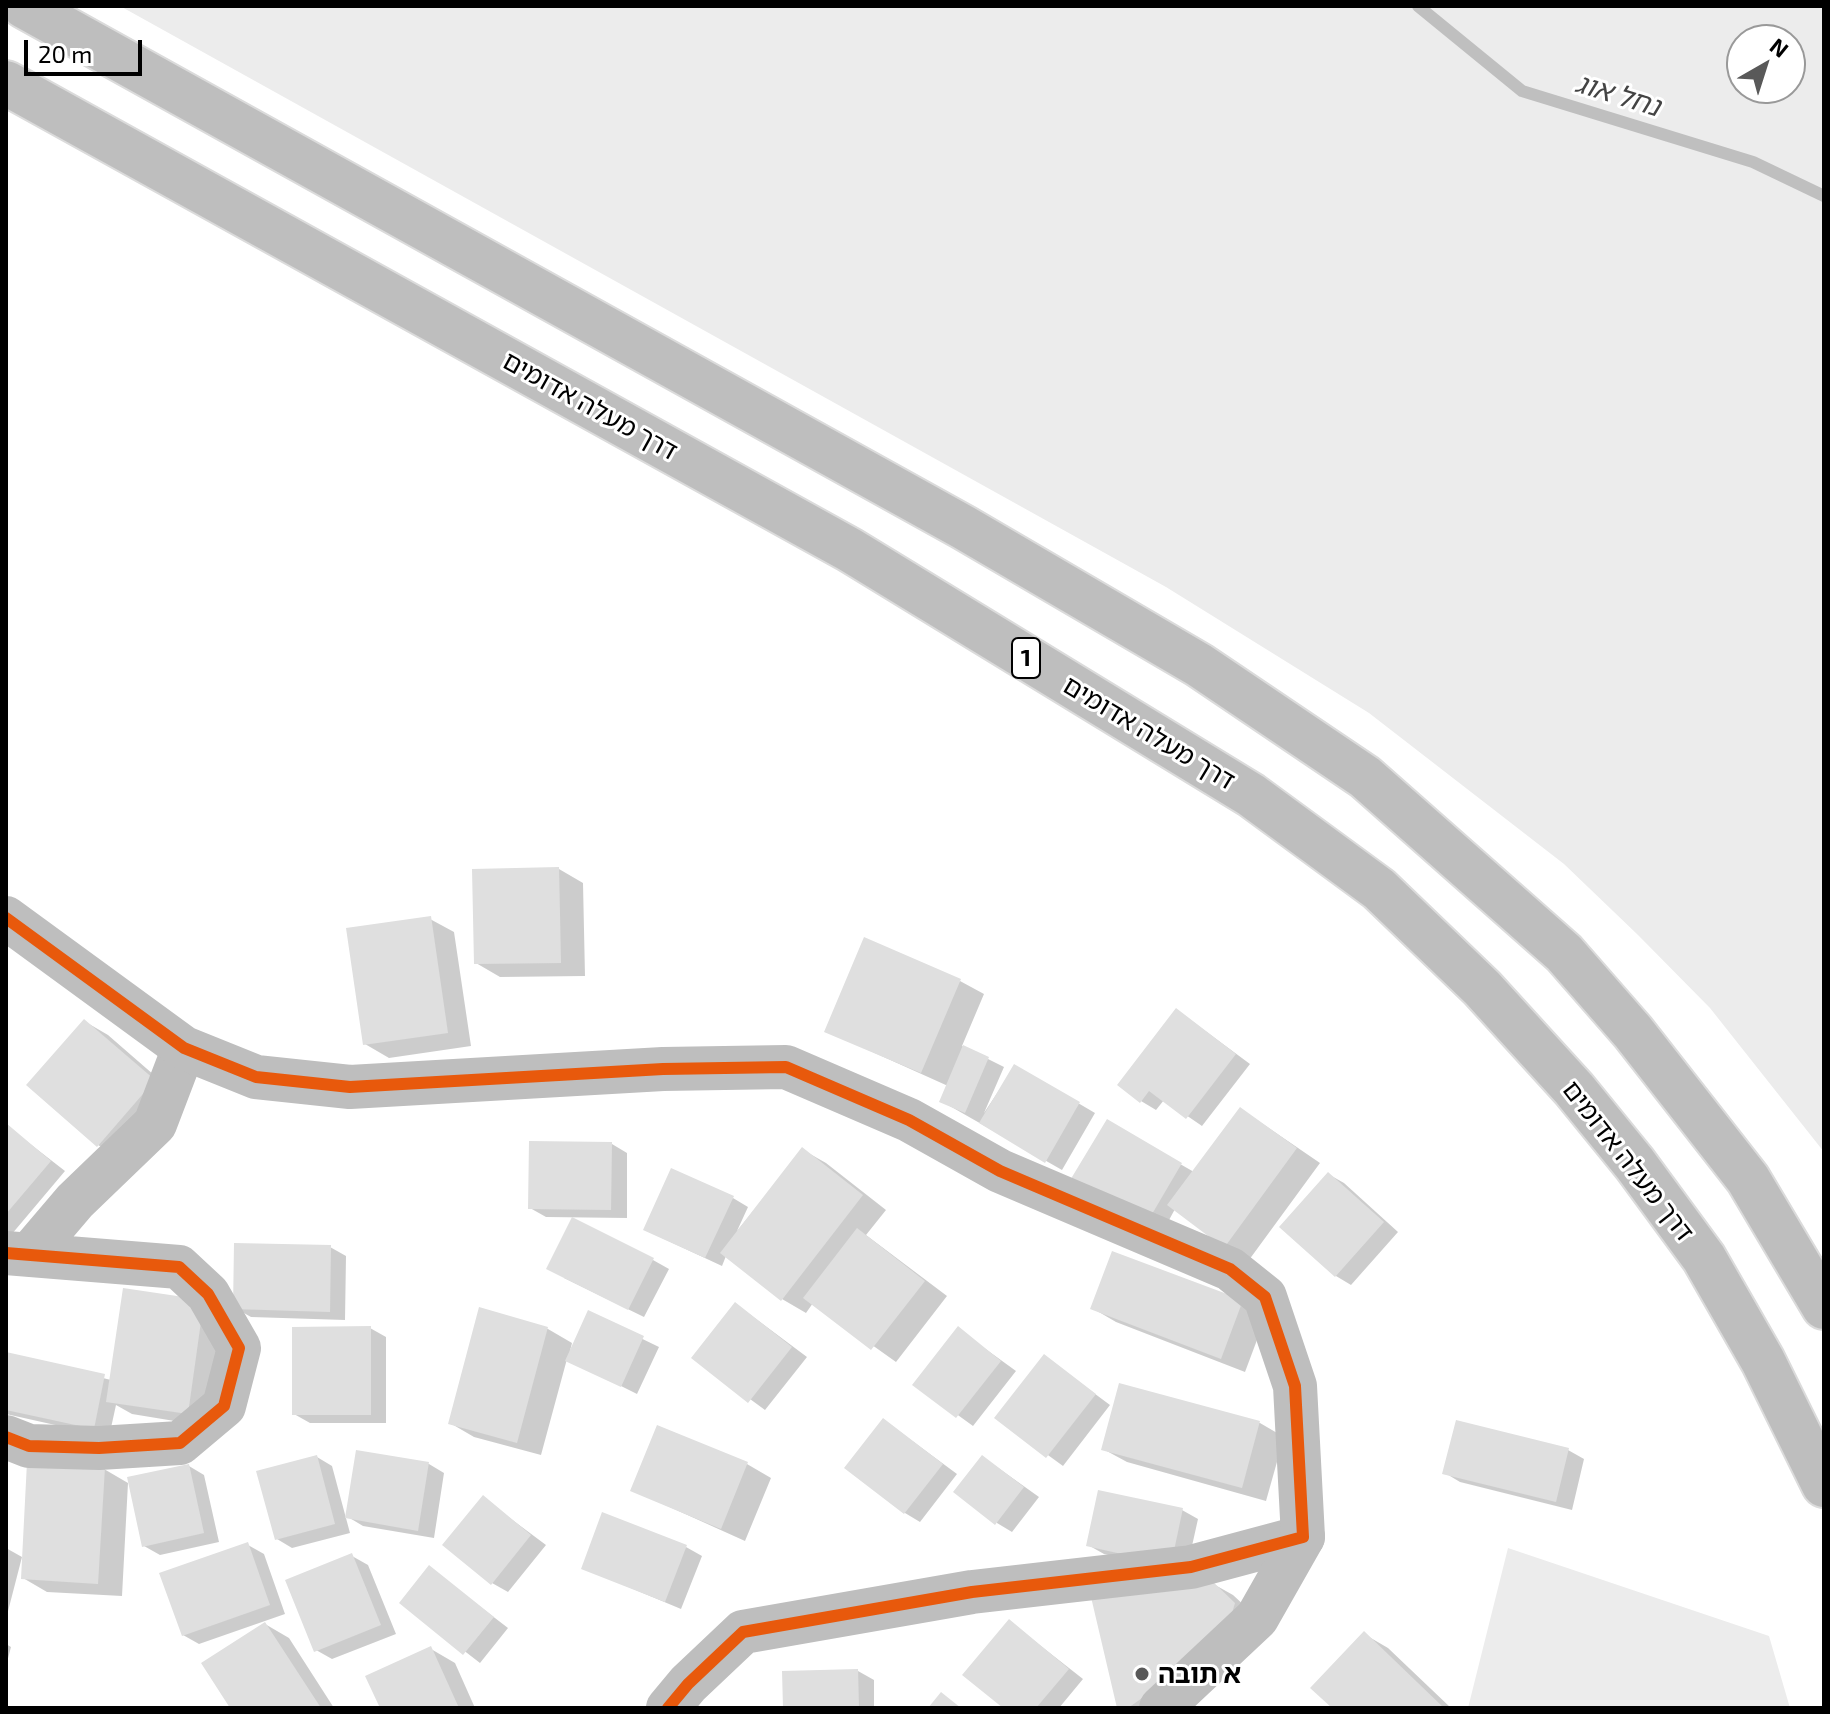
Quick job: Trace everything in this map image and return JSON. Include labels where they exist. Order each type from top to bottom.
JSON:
[{"type":"main road","points":[[24,6],[963,527],[1199,665],[1365,777],[1564,953],[1633,1032],[1748,1179],[1824,1307]]},
{"type":"main road","name":"דרך מעלה אדומים","points":[[6,83],[850,550],[1251,795],[1379,889],[1482,988],[1574,1089],[1635,1164],[1704,1258],[1763,1361],[1824,1485]]},
{"type":"main road","points":[[6,918],[184,1048],[256,1077],[350,1087],[663,1069],[786,1067],[909,1120],[1000,1171],[1230,1269],[1265,1297],[1295,1386],[1303,1537],[1257,1618],[1161,1708]]},
{"type":"main road","points":[[17,1254],[155,1124],[184,1048]]},
{"type":"main road","points":[[6,1437],[29,1446],[99,1448],[180,1443],[224,1406],[239,1348],[208,1294],[179,1267],[17,1254]]},
{"type":"main road","points":[[668,1708],[688,1684],[743,1632],[972,1592],[1191,1567],[1303,1537]]},
{"type":"shaded area","points":[[120,6],[1824,6],[1824,1152],[1710,1008],[1638,935],[1564,864],[1369,713],[1166,587]]},
{"type":"shaded area","points":[[1508,1548],[1769,1636],[1790,1708],[1468,1708]]},
{"type":"building","points":[[559,867],[561,963],[474,964],[472,869]]},
{"type":"building","points":[[431,916],[448,1033],[363,1045],[346,928]]},
{"type":"building","points":[[864,937],[961,979],[921,1073],[824,1032]]},
{"type":"building","points":[[1176,1008],[1236,1054],[1186,1119],[1149,1091],[1140,1103],[1117,1085]]},
{"type":"building","points":[[84,1019],[155,1080],[97,1147],[26,1085]]},
{"type":"building","points":[[963,1045],[989,1057],[965,1113],[939,1102]]},
{"type":"building","points":[[1014,1064],[1080,1102],[1045,1163],[979,1123]]},
{"type":"building","points":[[1240,1107],[1297,1148],[1224,1248],[1167,1205]]},
{"type":"building","points":[[1107,1119],[1182,1163],[1145,1226],[1069,1182]]},
{"type":"building","points":[[6,1123],[51,1161],[6,1214]]},
{"type":"building","points":[[529,1141],[612,1142],[611,1210],[528,1209]]},
{"type":"building","points":[[802,1147],[863,1195],[781,1301],[720,1253]]},
{"type":"building","points":[[671,1168],[734,1196],[705,1258],[643,1230]]},
{"type":"building","points":[[1328,1172],[1384,1222],[1335,1277],[1279,1227]]},
{"type":"building","points":[[572,1217],[654,1258],[628,1310],[546,1269]]},
{"type":"building","points":[[857,1228],[925,1281],[871,1350],[803,1298]]},
{"type":"building","points":[[234,1243],[331,1245],[330,1312],[233,1309]]},
{"type":"building","points":[[1112,1251],[1243,1300],[1221,1359],[1090,1309]]},
{"type":"building","points":[[123,1288],[204,1300],[188,1414],[106,1402]]},
{"type":"building","points":[[735,1302],[792,1347],[748,1403],[691,1358]]},
{"type":"building","points":[[479,1307],[548,1327],[517,1443],[448,1424]]},
{"type":"building","points":[[588,1310],[644,1336],[621,1387],[565,1361]]},
{"type":"building","points":[[371,1326],[371,1415],[292,1415],[292,1327]]},
{"type":"building","points":[[958,1326],[1001,1361],[956,1418],[912,1385]]},
{"type":"building","points":[[6,1352],[105,1374],[94,1429],[6,1410]]},
{"type":"building","points":[[1044,1354],[1096,1394],[1046,1458],[994,1418]]},
{"type":"building","points":[[1119,1383],[1260,1421],[1242,1488],[1101,1450]]},
{"type":"building","points":[[883,1418],[943,1464],[904,1514],[844,1468]]},
{"type":"building","points":[[1456,1420],[1569,1448],[1556,1502],[1442,1474]]},
{"type":"building","points":[[657,1425],[748,1462],[721,1529],[630,1491]]},
{"type":"building","points":[[356,1450],[429,1462],[418,1531],[345,1518]]},
{"type":"building","points":[[317,1455],[335,1524],[275,1540],[256,1471]]},
{"type":"building","points":[[982,1455],[1024,1487],[995,1525],[953,1492]]},
{"type":"building","points":[[27,1462],[105,1467],[98,1584],[21,1579]]},
{"type":"building","points":[[189,1464],[204,1533],[142,1547],[127,1477]]},
{"type":"building","points":[[1098,1490],[1183,1508],[1171,1565],[1086,1546]]},
{"type":"building","points":[[483,1495],[531,1535],[491,1585],[442,1545]]},
{"type":"building","points":[[602,1512],[687,1545],[665,1602],[581,1569]]},
{"type":"building","points":[[248,1542],[270,1605],[182,1636],[159,1573]]},
{"type":"building","points":[[352,1553],[381,1625],[314,1652],[285,1580]]},
{"type":"building","points":[[429,1565],[494,1617],[463,1655],[399,1603]]},
{"type":"building","name":"א תובה","points":[[1209,1578],[1235,1603],[1224,1640],[1128,1708],[1117,1708],[1091,1597]]},
{"type":"building","points":[[1009,1619],[1069,1669],[1036,1708],[1003,1708],[962,1675]]},
{"type":"building","points":[[265,1622],[321,1708],[230,1708],[201,1663]]},
{"type":"building","points":[[1364,1631],[1444,1708],[1332,1708],[1310,1688]]},
{"type":"building","points":[[431,1646],[459,1708],[380,1708],[365,1676]]},
{"type":"building","points":[[858,1669],[859,1708],[783,1708],[782,1671]]},
{"type":"building","points":[[941,1692],[961,1708],[928,1708]]},
{"type":"waterway","name":"נחל אוג","points":[[1418,6],[1522,91],[1753,162],[1824,196]]},
{"type":"cycle path","points":[[6,918],[184,1048],[256,1077],[350,1087],[663,1069],[786,1067],[909,1120],[1000,1171],[1230,1269],[1265,1297],[1295,1386],[1303,1537],[1191,1567],[972,1592],[743,1632],[688,1684],[668,1708]]},
{"type":"cycle path","points":[[6,1253],[179,1267],[208,1294],[239,1348],[224,1406],[180,1443],[99,1448],[29,1446],[6,1437]]},
{"type":"place","name":"א תובה","points":[[1142,1674]]}]
